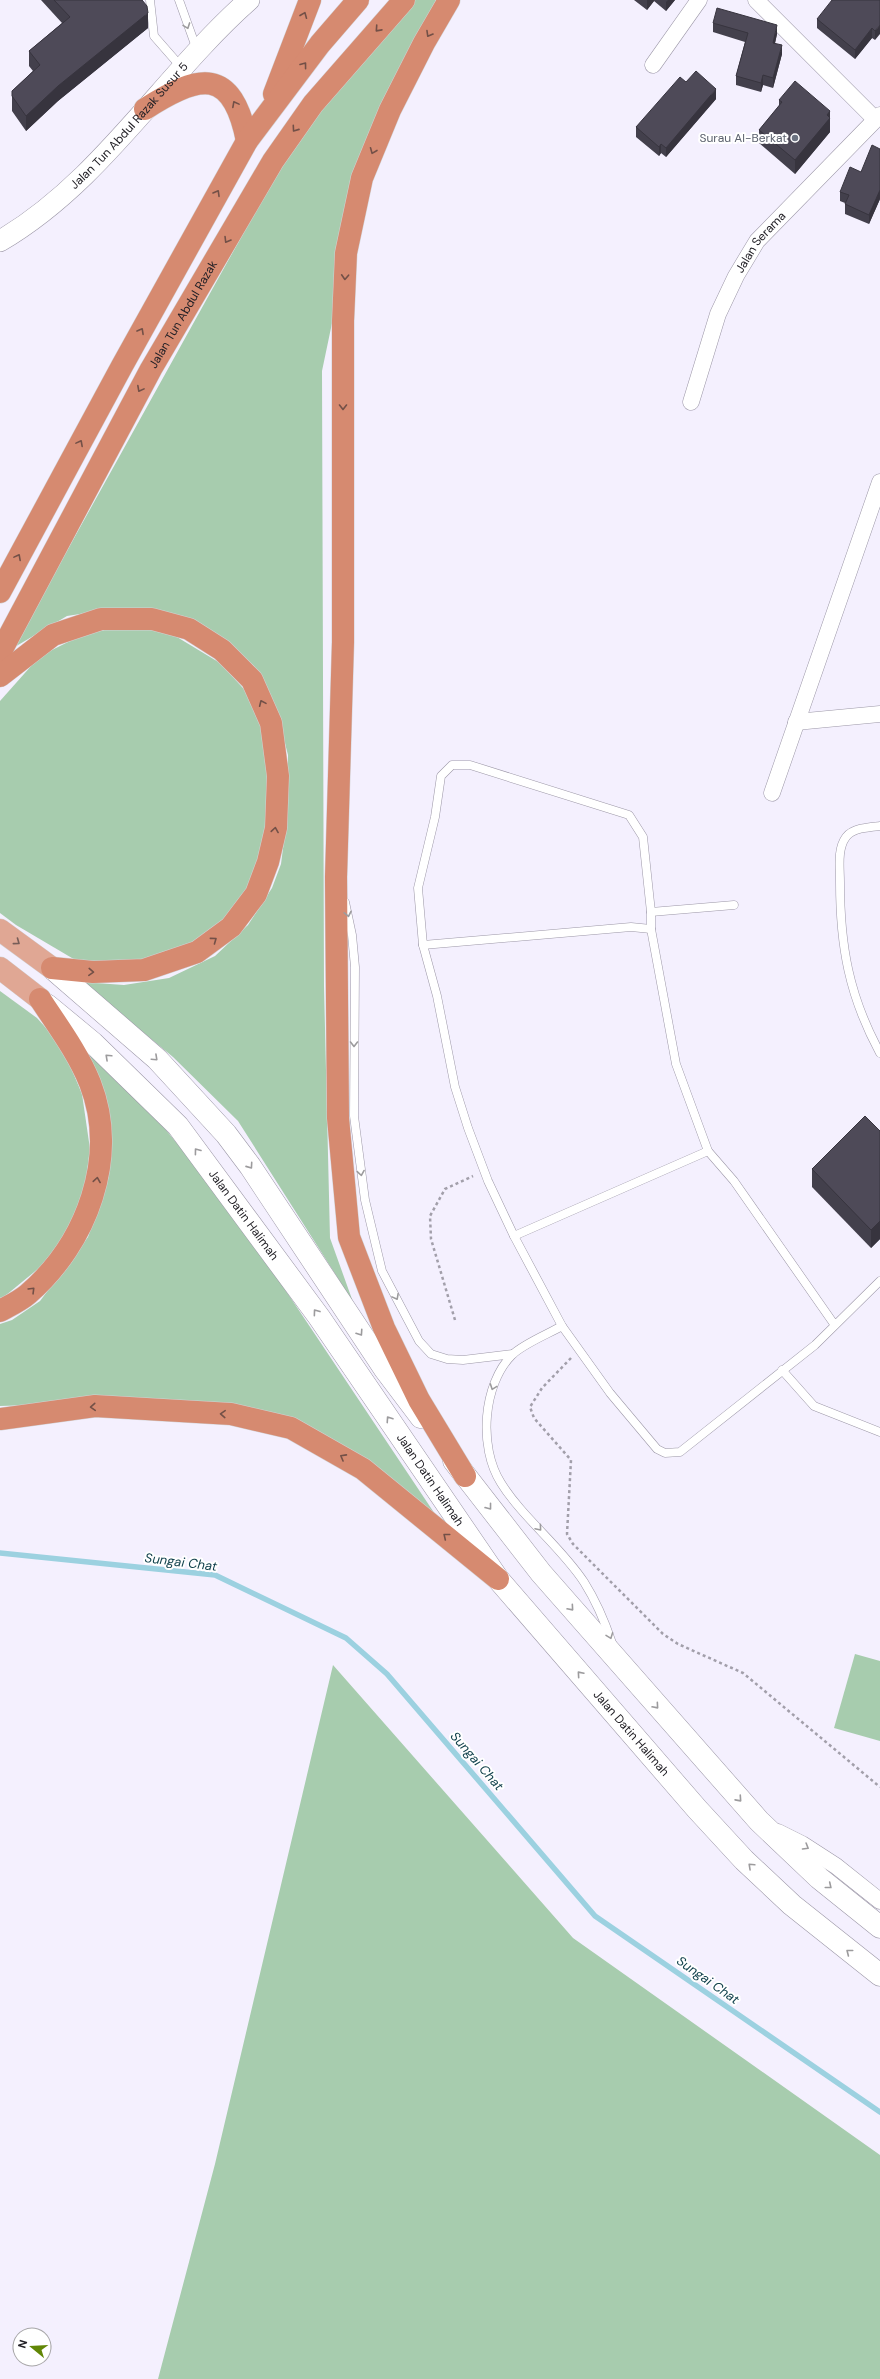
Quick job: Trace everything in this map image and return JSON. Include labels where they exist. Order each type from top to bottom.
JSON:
[{"type":"highway","points":[[265,117],[310,0]]},
{"type":"highway","points":[[0,592],[122,366],[247,141],[320,44],[358,0]]},
{"type":"highway","name":"Jalan Tun Abdul Razak","points":[[0,653],[151,369],[273,161],[313,104],[404,0]]},
{"type":"highway","points":[[449,0],[424,43],[387,116],[362,178],[346,253],[343,321],[343,642],[336,877],[338,1118],[349,1237],[384,1328],[419,1400],[465,1476]]},
{"type":"highway","points":[[145,109],[185,86],[199,83],[214,84],[235,101],[247,141]]},
{"type":"highway","points":[[0,676],[53,635],[101,619],[152,619],[189,629],[222,650],[252,680],[271,723],[278,776],[276,828],[268,862],[256,894],[231,927],[197,952],[144,970],[93,972],[52,968]]},
{"type":"highway","points":[[0,1311],[28,1294],[57,1264],[80,1227],[96,1190],[102,1152],[99,1116],[90,1083],[40,999]]},
{"type":"highway","points":[[0,1419],[95,1406],[231,1414],[291,1428],[363,1469],[498,1579]]},
{"type":"main road","points":[[0,930],[52,968],[157,1059],[226,1134],[250,1166],[384,1368],[540,1573],[759,1821],[819,1878],[880,1926]]},
{"type":"main road","name":"Jalan Datin Halimah","points":[[0,968],[93,1043],[178,1126],[319,1317],[498,1579],[692,1803],[744,1860],[792,1905],[880,1975]]},
{"type":"street","name":"Jalan Tun Abdul Razak Susur 5","points":[[0,241],[45,211],[72,187],[145,109],[197,50],[221,25],[249,0]]},
{"type":"street","points":[[653,65],[699,0]]},
{"type":"street","points":[[756,0],[878,117]]},
{"type":"street","name":"Jalan Serama","points":[[691,402],[718,314],[736,276],[757,241],[878,117]]},
{"type":"street","points":[[772,793],[880,482]]},
{"type":"street","points":[[796,722],[880,714]]},
{"type":"street","points":[[759,1821],[802,1844],[832,1863],[880,1902]]},
{"type":"lane","points":[[150,0],[154,36],[182,68]]},
{"type":"lane","points":[[179,0],[197,50]]},
{"type":"lane","points":[[834,1324],[734,1180],[708,1151],[676,1064],[650,929],[651,912],[643,837],[629,815],[470,765],[452,765],[441,776],[435,817],[418,888],[423,945],[437,996],[455,1087],[484,1172],[514,1236],[562,1326],[610,1393],[657,1449],[665,1454],[674,1454],[684,1450],[815,1345],[834,1324],[880,1280]]},
{"type":"lane","points":[[880,826],[858,829],[846,837],[841,850],[840,864],[841,937],[848,972],[858,1006],[880,1053]]},
{"type":"lane","points":[[336,877],[346,906],[352,935],[355,966],[354,1116],[359,1160],[365,1200],[382,1271],[420,1341],[431,1354],[447,1359],[463,1360],[513,1354],[562,1326]]},
{"type":"lane","points":[[651,912],[734,905]]},
{"type":"lane","points":[[423,945],[631,927],[650,929]]},
{"type":"lane","points":[[514,1236],[708,1151]]},
{"type":"lane","points":[[513,1354],[498,1374],[489,1397],[486,1421],[491,1455],[500,1482],[584,1582],[599,1609],[621,1666]]},
{"type":"lane","points":[[782,1370],[814,1406],[880,1432]]},
{"type":"path","points":[[455,1320],[431,1239],[430,1216],[445,1189],[484,1172]]},
{"type":"path","points":[[578,1350],[550,1377],[530,1407],[534,1418],[571,1460],[568,1534],[572,1544],[663,1634],[678,1644],[743,1672],[880,1787]]},
{"type":"green space","points":[[403,0],[436,0],[363,175],[322,371],[324,986],[330,1238],[353,1302],[238,1121],[173,1057],[82,982],[124,985],[169,978],[215,956],[248,925],[272,888],[281,864],[288,809],[288,755],[275,705],[254,666],[226,640],[119,608],[67,616],[13,648],[304,124]]},
{"type":"green space","points":[[127,625],[172,634],[220,663],[253,699],[266,743],[270,800],[265,852],[235,912],[206,938],[137,964],[77,961],[16,925],[0,913],[0,701],[40,656],[82,635]]},
{"type":"green space","points":[[0,991],[37,1018],[62,1046],[82,1094],[90,1149],[83,1203],[50,1259],[5,1296],[0,1298]]},
{"type":"green space","points":[[67,1035],[112,1071],[151,1112],[215,1189],[266,1261],[441,1523],[305,1430],[163,1401],[0,1406],[0,1324],[12,1320],[40,1301],[88,1237],[109,1176],[108,1116]]},
{"type":"green space","points":[[855,1654],[880,1661],[880,1741],[834,1728]]},
{"type":"green space","points":[[333,1665],[573,1938],[880,2155],[880,2379],[158,2379],[215,2164]]},
{"type":"building","points":[[54,0],[142,0],[147,6],[148,13],[58,86],[26,116],[12,96],[12,91],[40,65],[29,51],[70,17]]},
{"type":"building","points":[[832,0],[880,0],[880,25],[875,31],[872,28],[855,50],[817,19]]},
{"type":"building","points":[[717,8],[777,25],[773,43],[782,45],[773,78],[763,75],[761,83],[736,76],[748,33],[713,23]]},
{"type":"building","points":[[696,71],[716,89],[666,148],[661,144],[659,147],[636,127],[680,77],[686,82]]},
{"type":"building","name":"Surau Al-Berkat","points":[[795,81],[830,111],[827,115],[830,118],[795,160],[759,130],[782,102],[779,100]]},
{"type":"building","points":[[872,145],[880,149],[880,190],[869,215],[845,204],[849,195],[840,192],[850,167],[861,172]]},
{"type":"building","points":[[865,1116],[880,1131],[880,1221],[871,1230],[812,1169]]},
{"type":"waterway","name":"Sungai Chat","points":[[0,1553],[215,1575],[346,1638],[387,1674],[595,1916],[880,2112]]},
{"type":"place","name":"Surau Al-Berkat","points":[[795,138]]}]
